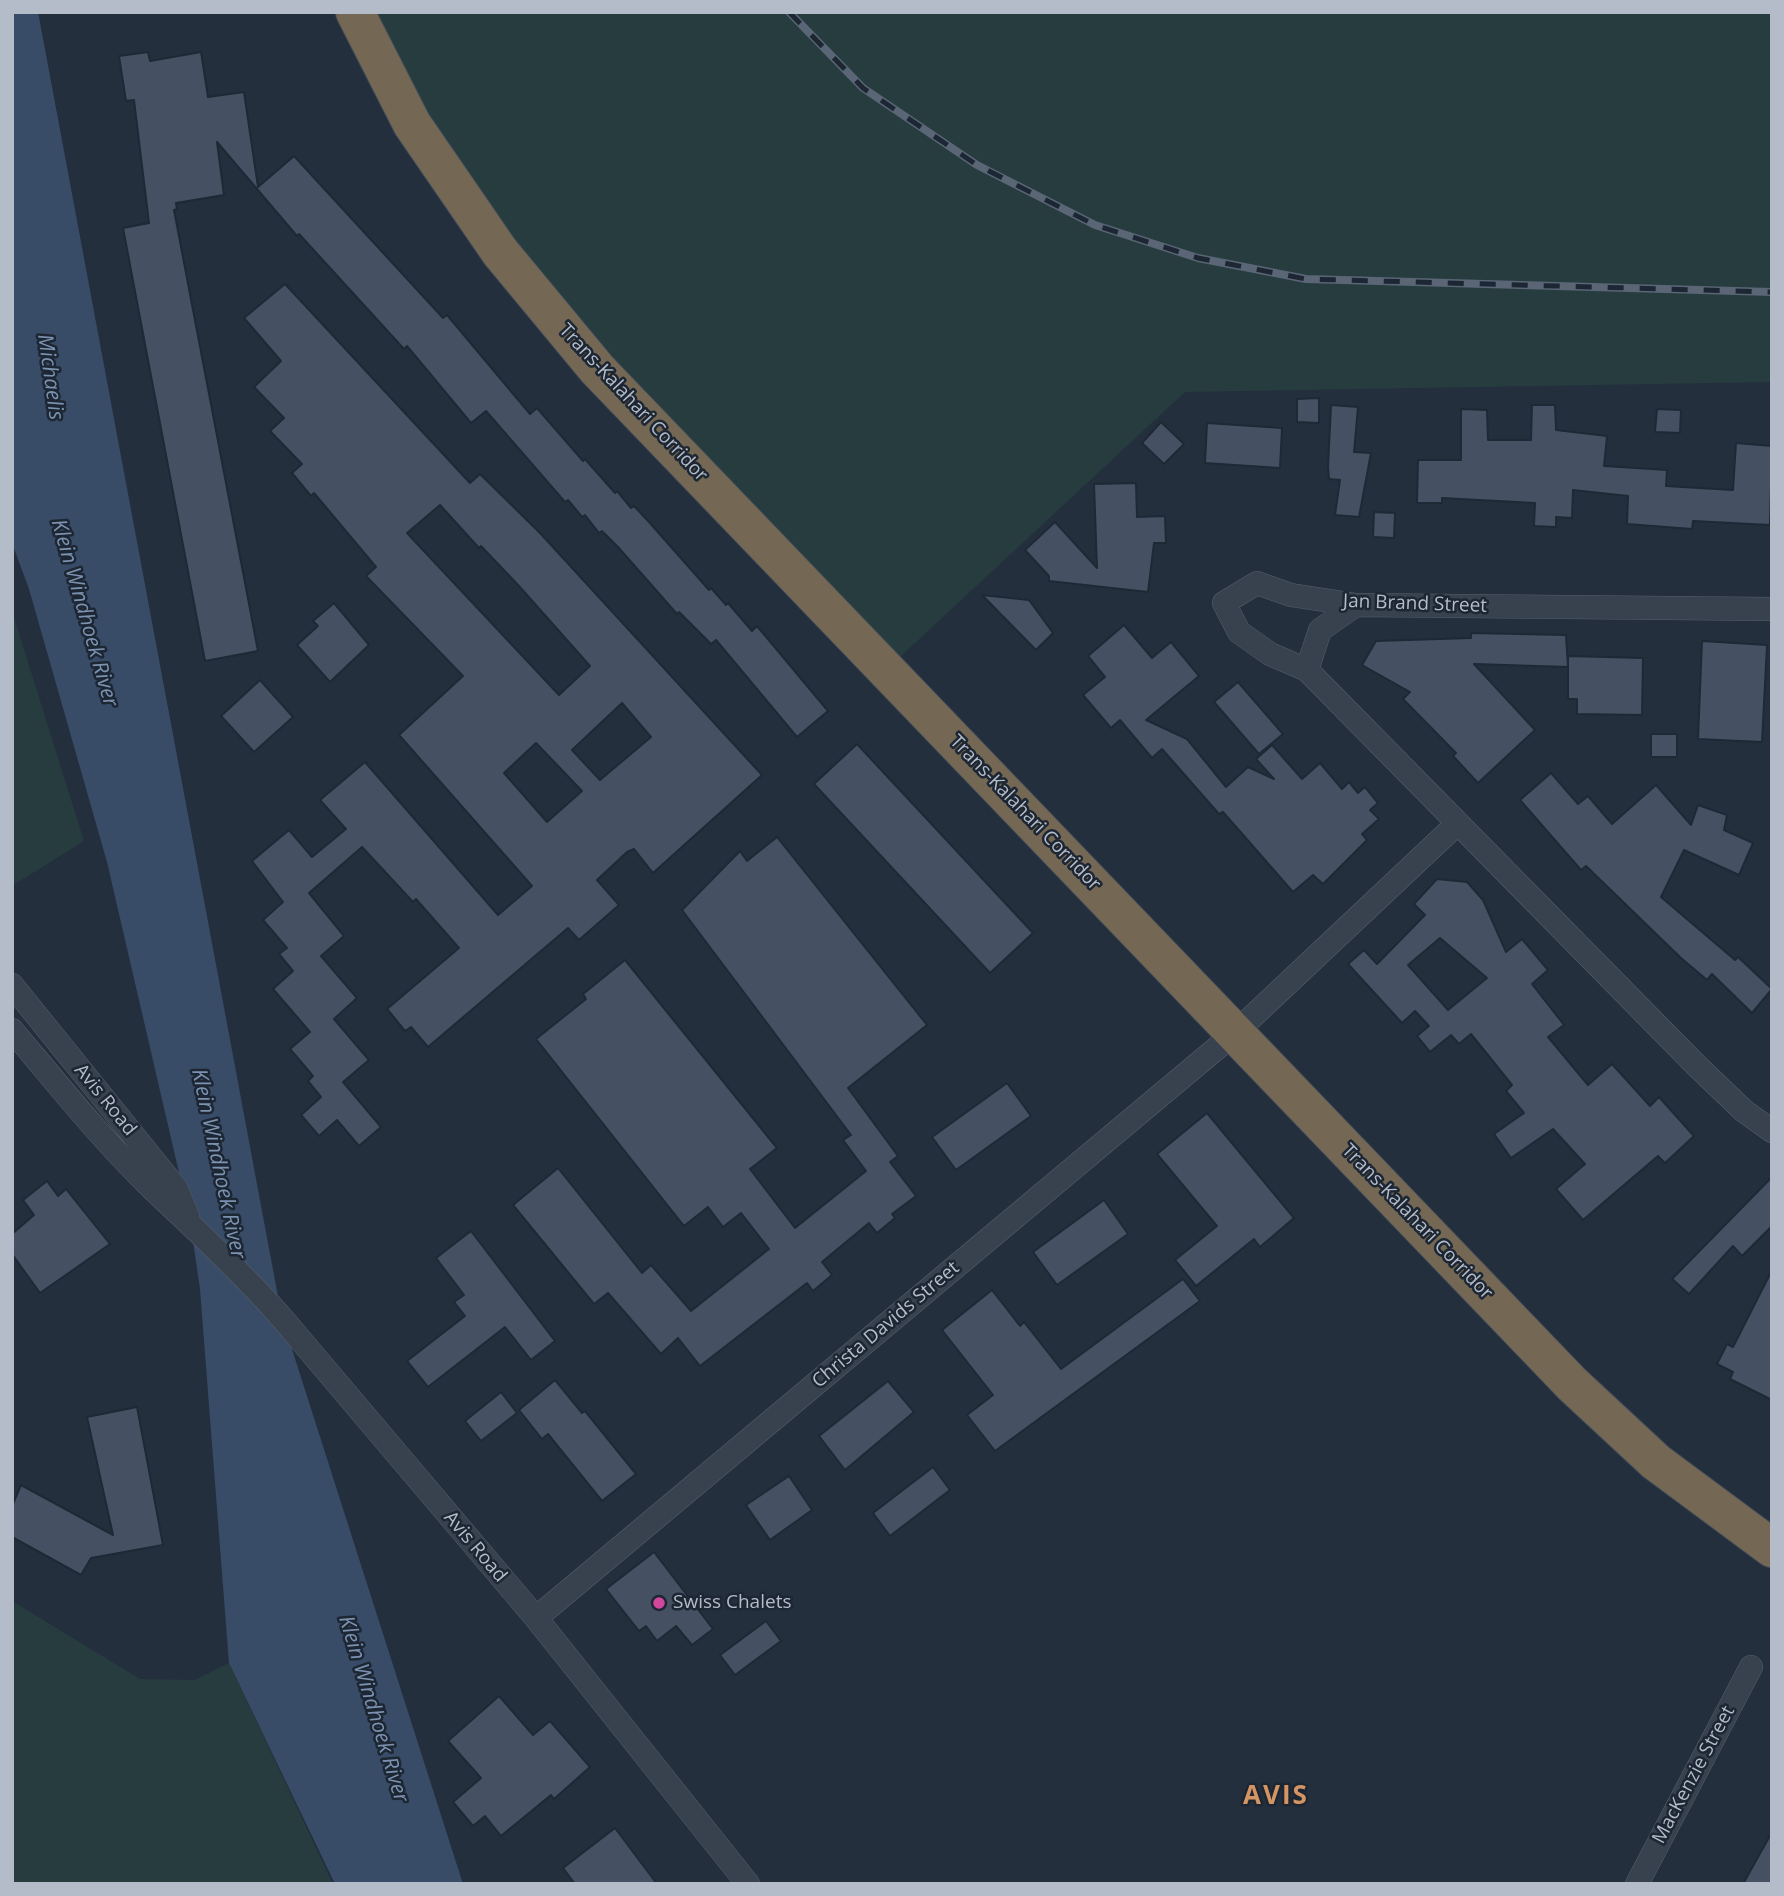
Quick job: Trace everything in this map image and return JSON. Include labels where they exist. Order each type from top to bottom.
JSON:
[{"type":"highway","name":"Trans-Kalahari Corridor","points":[[355,12],[412,124],[500,252],[597,369],[1572,1384],[1656,1462],[1772,1548]]},
{"type":"street","name":"Jan Brand Street","points":[[1772,610],[1356,605],[1291,595],[1257,583],[1224,603],[1239,632],[1270,654],[1307,670],[1697,1066],[1745,1111],[1772,1131]]},
{"type":"street","points":[[1307,670],[1320,630],[1356,605]]},
{"type":"street","points":[[1236,1032],[1458,823]]},
{"type":"street","name":"Avis Road","points":[[12,985],[176,1188],[190,1220]]},
{"type":"street","name":"Avis Road","points":[[12,1030],[92,1124],[162,1198],[190,1220],[274,1309],[536,1618],[748,1884]]},
{"type":"street","name":"Christa Davids Street","points":[[536,1618],[1236,1032]]},
{"type":"street","name":"MacKenzie Street","points":[[1637,1884],[1751,1667]]},
{"type":"green space","points":[[355,12],[1772,12],[1772,382],[1185,392],[887,669],[500,252]]},
{"type":"green space","points":[[12,611],[84,841],[12,886]]},
{"type":"green space","points":[[12,1601],[140,1679],[195,1680],[229,1663],[333,1884],[12,1884]]},
{"type":"water","points":[[12,12],[38,12],[282,1318],[463,1884],[335,1884],[229,1663],[200,1289],[190,1220],[107,862],[29,589],[12,543]]},
{"type":"building","points":[[148,52],[150,61],[201,52],[208,97],[244,92],[258,187],[294,156],[443,318],[447,315],[530,414],[537,408],[583,461],[585,459],[631,508],[634,506],[709,590],[711,588],[726,605],[728,603],[752,631],[757,626],[828,711],[797,737],[716,640],[711,644],[679,612],[677,614],[602,531],[599,533],[585,515],[582,517],[568,500],[565,502],[486,411],[471,423],[407,346],[404,349],[299,234],[297,236],[217,142],[224,195],[176,203],[177,209],[174,210],[258,651],[205,661],[123,228],[149,223],[134,100],[126,101],[119,56]]},
{"type":"building","points":[[285,284],[470,483],[480,474],[540,533],[762,775],[653,873],[634,849],[627,852],[597,880],[619,905],[579,940],[568,928],[428,1047],[411,1027],[405,1031],[387,1009],[459,948],[416,899],[413,902],[362,847],[309,893],[344,936],[321,956],[357,998],[334,1019],[369,1060],[343,1082],[381,1127],[359,1146],[337,1120],[319,1136],[301,1115],[321,1097],[308,1081],[313,1076],[290,1049],[310,1032],[273,989],[293,971],[279,954],[287,948],[263,920],[283,902],[252,861],[289,830],[312,857],[346,829],[320,800],[365,762],[498,915],[532,886],[399,735],[463,676],[366,576],[376,567],[314,493],[311,496],[292,473],[302,464],[270,431],[284,418],[254,387],[281,361],[244,318]],"holes":[[[440,505],[479,548],[481,546],[519,586],[590,666],[559,695],[407,533]],[[622,703],[651,737],[600,780],[572,750]],[[536,743],[582,791],[547,822],[504,773]]]},
{"type":"building","points":[[1319,398],[1319,423],[1297,422],[1297,399]]},
{"type":"building","points":[[1331,405],[1358,407],[1354,452],[1371,453],[1359,517],[1335,515],[1340,480],[1329,479]]},
{"type":"building","points":[[1532,405],[1555,405],[1556,430],[1607,436],[1604,466],[1667,470],[1666,486],[1733,490],[1736,443],[1772,446],[1770,525],[1693,521],[1692,529],[1627,524],[1628,496],[1573,490],[1572,518],[1556,517],[1556,527],[1534,526],[1535,503],[1442,498],[1442,503],[1417,503],[1418,460],[1461,460],[1461,409],[1487,410],[1488,440],[1531,440]]},
{"type":"building","points":[[1657,409],[1681,410],[1680,433],[1655,432]]},
{"type":"building","points":[[1161,422],[1184,444],[1164,464],[1142,443]]},
{"type":"building","points":[[1207,423],[1282,428],[1280,468],[1205,463]]},
{"type":"building","points":[[1136,483],[1137,517],[1165,516],[1166,543],[1154,543],[1148,592],[1049,581],[1049,576],[1025,550],[1055,522],[1097,568],[1094,484]]},
{"type":"building","points":[[1374,512],[1395,513],[1394,538],[1373,537]]},
{"type":"building","points":[[982,595],[1029,600],[1053,633],[1036,650]]},
{"type":"building","points":[[334,603],[369,645],[330,682],[297,645],[318,626],[313,621]]},
{"type":"building","points":[[1124,625],[1152,658],[1171,642],[1199,676],[1146,720],[1187,739],[1226,787],[1248,767],[1274,779],[1256,759],[1272,745],[1302,779],[1320,763],[1342,789],[1349,782],[1358,793],[1365,787],[1378,803],[1370,810],[1379,819],[1362,834],[1367,840],[1323,884],[1313,875],[1293,892],[1223,812],[1219,814],[1162,749],[1152,758],[1120,720],[1111,728],[1083,695],[1105,677],[1088,656]]},
{"type":"building","points":[[1471,633],[1566,635],[1568,667],[1474,664],[1535,730],[1478,783],[1453,756],[1456,753],[1403,699],[1410,692],[1362,665],[1376,641],[1471,638]]},
{"type":"building","points":[[1702,641],[1767,645],[1762,742],[1698,739]]},
{"type":"building","points":[[1568,656],[1643,658],[1642,715],[1577,714],[1577,699],[1568,699]]},
{"type":"building","points":[[260,680],[293,717],[254,752],[221,716]]},
{"type":"building","points":[[1238,682],[1283,734],[1259,754],[1214,702]]},
{"type":"building","points":[[1651,734],[1677,734],[1677,757],[1651,757]]},
{"type":"building","points":[[857,744],[1033,933],[990,973],[814,784]]},
{"type":"building","points":[[1551,773],[1578,804],[1588,796],[1612,824],[1656,785],[1691,825],[1698,805],[1727,815],[1724,830],[1753,843],[1739,875],[1684,850],[1661,897],[1735,960],[1738,957],[1772,989],[1752,1013],[1712,974],[1707,980],[1681,958],[1586,866],[1581,870],[1520,800]]},
{"type":"building","points":[[777,837],[927,1025],[848,1088],[898,1156],[890,1162],[916,1196],[892,1214],[895,1218],[877,1233],[869,1223],[822,1262],[832,1275],[813,1291],[807,1283],[700,1366],[678,1338],[661,1354],[608,1293],[594,1304],[513,1205],[558,1168],[642,1273],[651,1265],[691,1311],[769,1249],[741,1213],[723,1227],[708,1207],[684,1226],[536,1039],[586,999],[583,994],[625,960],[777,1148],[750,1169],[795,1228],[866,1171],[843,1140],[851,1135],[682,910],[740,851],[747,861]]},
{"type":"building","points":[[1437,879],[1467,882],[1483,900],[1506,952],[1522,939],[1548,970],[1532,984],[1564,1025],[1548,1037],[1588,1085],[1612,1064],[1650,1106],[1659,1097],[1694,1136],[1665,1163],[1658,1156],[1583,1220],[1556,1189],[1585,1164],[1553,1129],[1511,1158],[1494,1134],[1524,1113],[1506,1091],[1512,1085],[1471,1034],[1459,1044],[1451,1035],[1430,1052],[1417,1036],[1429,1026],[1415,1011],[1402,1023],[1348,964],[1364,950],[1377,964],[1425,915],[1414,904]],"holes":[[[1440,938],[1487,978],[1448,1010],[1408,965]]]},
{"type":"building","points":[[1007,1083],[1031,1116],[956,1170],[932,1137]]},
{"type":"building","points":[[1207,1113],[1294,1218],[1260,1247],[1254,1239],[1196,1286],[1175,1260],[1217,1226],[1157,1154]]},
{"type":"building","points":[[1772,1177],[1772,1226],[1742,1256],[1733,1246],[1689,1294],[1672,1279]]},
{"type":"building","points":[[47,1181],[58,1196],[66,1189],[110,1244],[40,1293],[12,1254],[12,1234],[34,1215],[23,1200]]},
{"type":"building","points":[[1104,1200],[1128,1234],[1057,1285],[1033,1252]]},
{"type":"building","points":[[471,1231],[555,1341],[531,1360],[505,1327],[428,1387],[407,1361],[465,1316],[454,1302],[464,1295],[436,1258]]},
{"type":"building","points":[[1772,1270],[1772,1400],[1730,1379],[1733,1372],[1717,1364],[1727,1344],[1733,1347]]},
{"type":"building","points":[[1183,1279],[1200,1301],[995,1451],[967,1415],[993,1395],[942,1330],[992,1290],[1020,1326],[1024,1322],[1061,1369]]},
{"type":"building","points":[[555,1380],[582,1413],[585,1411],[636,1474],[602,1501],[548,1434],[542,1439],[519,1410]]},
{"type":"building","points":[[888,1381],[914,1412],[845,1470],[819,1436]]},
{"type":"building","points":[[501,1392],[517,1413],[481,1441],[465,1421]]},
{"type":"building","points":[[137,1407],[163,1545],[91,1558],[81,1575],[12,1537],[12,1506],[21,1485],[113,1535],[87,1417]]},
{"type":"building","points":[[933,1467],[950,1490],[890,1536],[873,1513]]},
{"type":"building","points":[[789,1476],[812,1510],[770,1540],[746,1505]]},
{"type":"building","points":[[654,1552],[713,1629],[692,1645],[676,1626],[657,1641],[646,1626],[639,1631],[606,1589]]},
{"type":"building","points":[[766,1621],[781,1641],[735,1675],[720,1655]]},
{"type":"building","points":[[499,1696],[533,1735],[550,1721],[590,1767],[554,1799],[551,1795],[501,1836],[485,1816],[473,1826],[453,1802],[481,1778],[448,1741]]},
{"type":"building","points":[[615,1828],[657,1884],[575,1884],[563,1868]]},
{"type":"building","points":[[1772,1832],[1772,1884],[1743,1884]]},
{"type":"railway","points":[[789,12],[863,88],[977,165],[1095,225],[1198,258],[1306,279],[1772,292]]},
{"type":"place","name":"Swiss Chalets","points":[[659,1603]]},
{"type":"district","name":"AVIS","points":[[1276,1797]]},
{"type":"water label","name":"Michaelis","points":[[50,377]]},
{"type":"water label","name":"Klein Windhoek River","points":[[84,613]]},
{"type":"water label","name":"Klein Windhoek River","points":[[218,1164]]},
{"type":"water label","name":"Klein Windhoek River","points":[[373,1709]]}]
